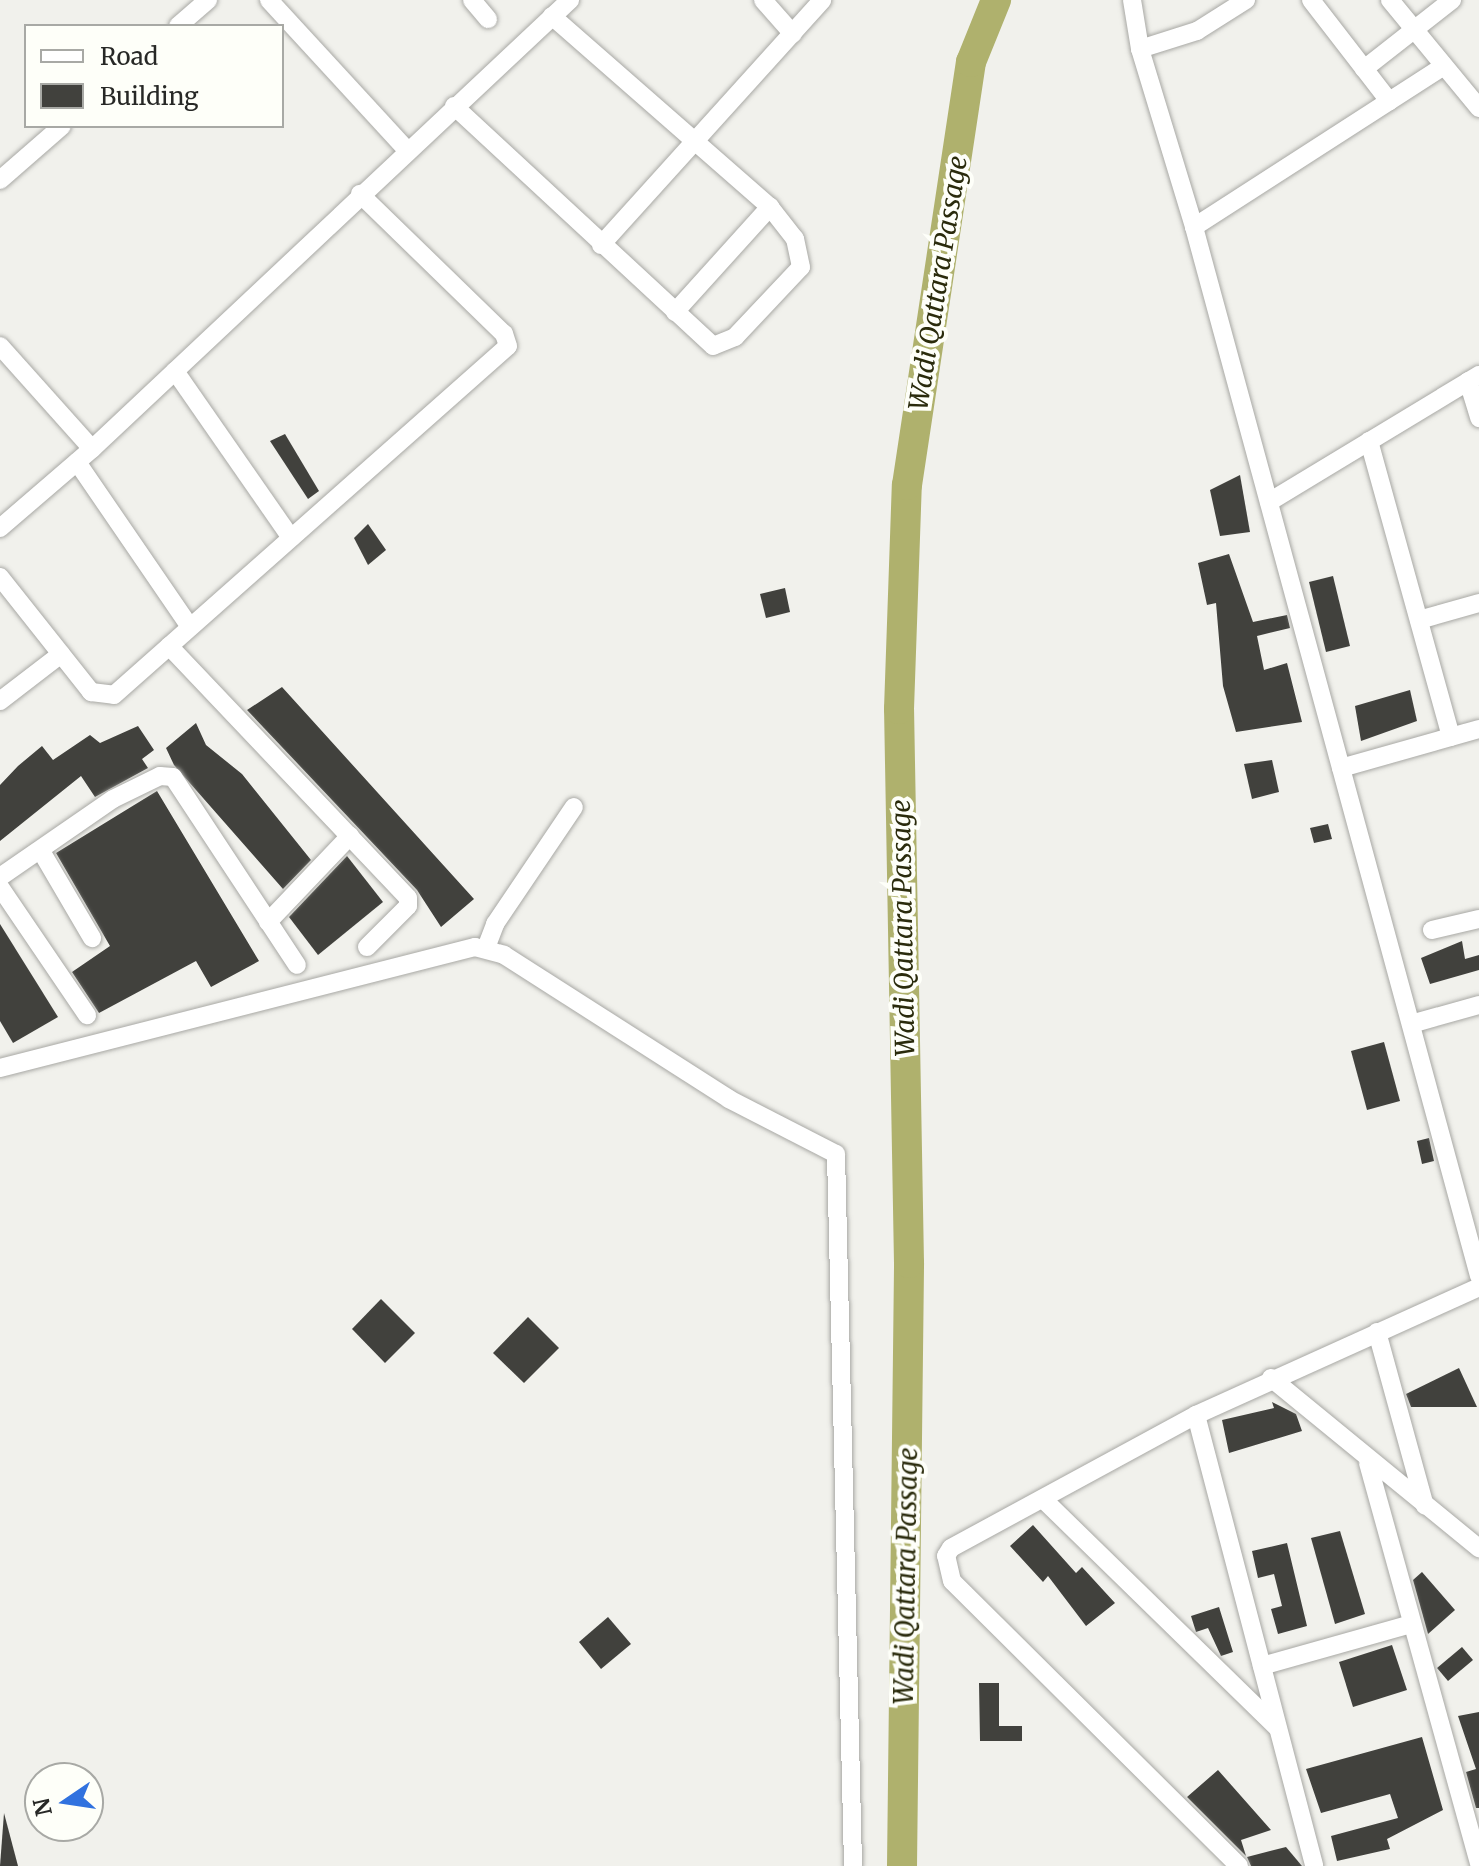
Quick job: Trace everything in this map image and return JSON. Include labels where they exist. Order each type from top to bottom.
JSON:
[{"type":"street","points":[[180,24],[208,0]]},
{"type":"street","points":[[269,0],[406,149]]},
{"type":"street","points":[[472,0],[488,19]]},
{"type":"street","points":[[0,528],[92,449],[406,149],[570,0]]},
{"type":"street","points":[[763,0],[793,34]]},
{"type":"street","points":[[601,245],[822,0]]},
{"type":"street","points":[[1132,0],[1140,49],[1194,227],[1479,1276]]},
{"type":"street","points":[[1140,49],[1197,31],[1246,0]]},
{"type":"street","points":[[1311,0],[1389,101]]},
{"type":"street","points":[[1390,0],[1479,108]]},
{"type":"street","points":[[1364,69],[1416,32],[1452,0]]},
{"type":"street","points":[[454,106],[713,346],[735,337],[801,267],[795,239],[770,207],[552,16]]},
{"type":"street","points":[[1194,227],[1444,66]]},
{"type":"street","points":[[0,180],[60,128]]},
{"type":"street","points":[[0,577],[91,692],[114,695],[508,346],[504,334],[360,194]]},
{"type":"street","points":[[675,312],[770,207]]},
{"type":"street","points":[[0,346],[92,449]]},
{"type":"street","points":[[175,371],[291,538]]},
{"type":"street","points":[[1269,502],[1474,378],[1479,418]]},
{"type":"street","points":[[1369,441],[1451,737]]},
{"type":"street","points":[[77,462],[190,627]]},
{"type":"street","points":[[1419,620],[1479,603]]},
{"type":"street","points":[[169,646],[408,898],[367,947]]},
{"type":"street","points":[[0,701],[61,654]]},
{"type":"street","points":[[1341,768],[1479,729]]},
{"type":"street","points":[[0,877],[113,799],[160,776],[173,777],[297,965]]},
{"type":"street","points":[[486,948],[495,924],[574,807]]},
{"type":"street","points":[[268,922],[350,836]]},
{"type":"street","points":[[41,851],[92,938]]},
{"type":"street","points":[[0,887],[87,1015]]},
{"type":"street","points":[[1432,930],[1479,919]]},
{"type":"street","points":[[0,1068],[330,980],[486,948],[729,1099],[836,1154],[842,1177],[853,1866]]},
{"type":"street","points":[[1411,1024],[1479,1005]]},
{"type":"street","points":[[1239,1866],[947,1573],[951,1548],[1045,1501],[1196,1415],[1271,1378],[1479,1287]]},
{"type":"street","points":[[1377,1332],[1425,1506]]},
{"type":"street","points":[[1271,1378],[1368,1463],[1479,1548]]},
{"type":"street","points":[[1196,1415],[1314,1866]]},
{"type":"street","points":[[1368,1463],[1408,1625],[1479,1864]]},
{"type":"street","points":[[1045,1501],[1278,1729]]},
{"type":"street","points":[[1262,1666],[1408,1625]]},
{"type":"building","points":[[285,434],[319,491],[308,499],[270,441]]},
{"type":"building","points":[[1240,475],[1250,532],[1220,536],[1210,490]]},
{"type":"building","points":[[368,524],[386,550],[368,565],[354,538]]},
{"type":"building","points":[[1229,554],[1253,622],[1287,615],[1290,628],[1257,636],[1264,670],[1287,663],[1302,722],[1236,732],[1223,686],[1216,603],[1207,605],[1198,563]]},
{"type":"building","points":[[1333,576],[1350,646],[1326,652],[1309,582]]},
{"type":"building","points":[[785,588],[790,612],[766,618],[760,594]]},
{"type":"building","points":[[282,687],[474,899],[441,927],[417,890],[247,710]]},
{"type":"building","points":[[1410,690],[1417,721],[1361,741],[1355,706]]},
{"type":"building","points":[[196,723],[206,745],[242,774],[311,860],[283,889],[174,765],[166,748]]},
{"type":"building","points":[[138,726],[154,750],[142,759],[148,768],[95,797],[81,776],[0,841],[0,785],[42,746],[53,760],[90,735],[100,743]]},
{"type":"building","points":[[1272,760],[1279,792],[1252,799],[1244,764]]},
{"type":"building","points":[[157,791],[259,961],[211,987],[196,961],[99,1013],[72,972],[110,946],[56,853]]},
{"type":"building","points":[[1328,824],[1332,839],[1314,843],[1310,828]]},
{"type":"building","points":[[347,856],[383,902],[318,955],[289,917]]},
{"type":"building","points":[[0,924],[58,1017],[13,1043],[0,1021]]},
{"type":"building","points":[[1462,941],[1465,959],[1479,955],[1479,970],[1430,984],[1421,958]]},
{"type":"building","points":[[1384,1042],[1400,1101],[1367,1110],[1351,1051]]},
{"type":"building","points":[[1429,1138],[1434,1161],[1422,1164],[1417,1141]]},
{"type":"building","points":[[381,1299],[415,1333],[385,1363],[352,1329]]},
{"type":"building","points":[[528,1317],[559,1348],[524,1383],[493,1353]]},
{"type":"building","points":[[1459,1368],[1477,1407],[1411,1407],[1406,1394]]},
{"type":"building","points":[[1272,1402],[1296,1414],[1302,1431],[1229,1453],[1222,1420],[1274,1408]]},
{"type":"building","points":[[1033,1525],[1076,1573],[1082,1567],[1115,1603],[1086,1626],[1048,1576],[1043,1582],[1010,1546]]},
{"type":"building","points":[[1340,1531],[1365,1614],[1335,1624],[1311,1538]]},
{"type":"building","points":[[1287,1543],[1307,1626],[1278,1634],[1271,1609],[1282,1606],[1274,1574],[1258,1578],[1252,1551]]},
{"type":"building","points":[[1422,1572],[1455,1610],[1428,1634],[1413,1580]]},
{"type":"building","points":[[1219,1607],[1233,1652],[1221,1656],[1208,1628],[1196,1632],[1191,1616]]},
{"type":"building","points":[[608,1617],[631,1644],[601,1669],[579,1642]]},
{"type":"building","points":[[1392,1645],[1407,1690],[1353,1707],[1339,1662]]},
{"type":"building","points":[[1462,1647],[1473,1660],[1448,1681],[1437,1668]]},
{"type":"building","points":[[979,1683],[999,1683],[999,1726],[1022,1726],[1022,1741],[980,1741]]},
{"type":"building","points":[[1479,1712],[1479,1808],[1476,1808],[1466,1772],[1476,1769],[1458,1716]]},
{"type":"building","points":[[1422,1737],[1443,1810],[1387,1839],[1390,1849],[1337,1861],[1331,1836],[1398,1818],[1390,1794],[1321,1813],[1306,1769]]},
{"type":"building","points":[[1218,1770],[1271,1830],[1241,1840],[1246,1856],[1187,1797]]},
{"type":"building","points":[[4,1813],[18,1866],[0,1866]]},
{"type":"building","points":[[1286,1847],[1302,1866],[1251,1866],[1247,1857]]},
{"type":"waterway","name":"Wadi Qattara Passage","points":[[902,1866],[909,1263],[899,709],[907,485],[971,62],[996,0]]}]
